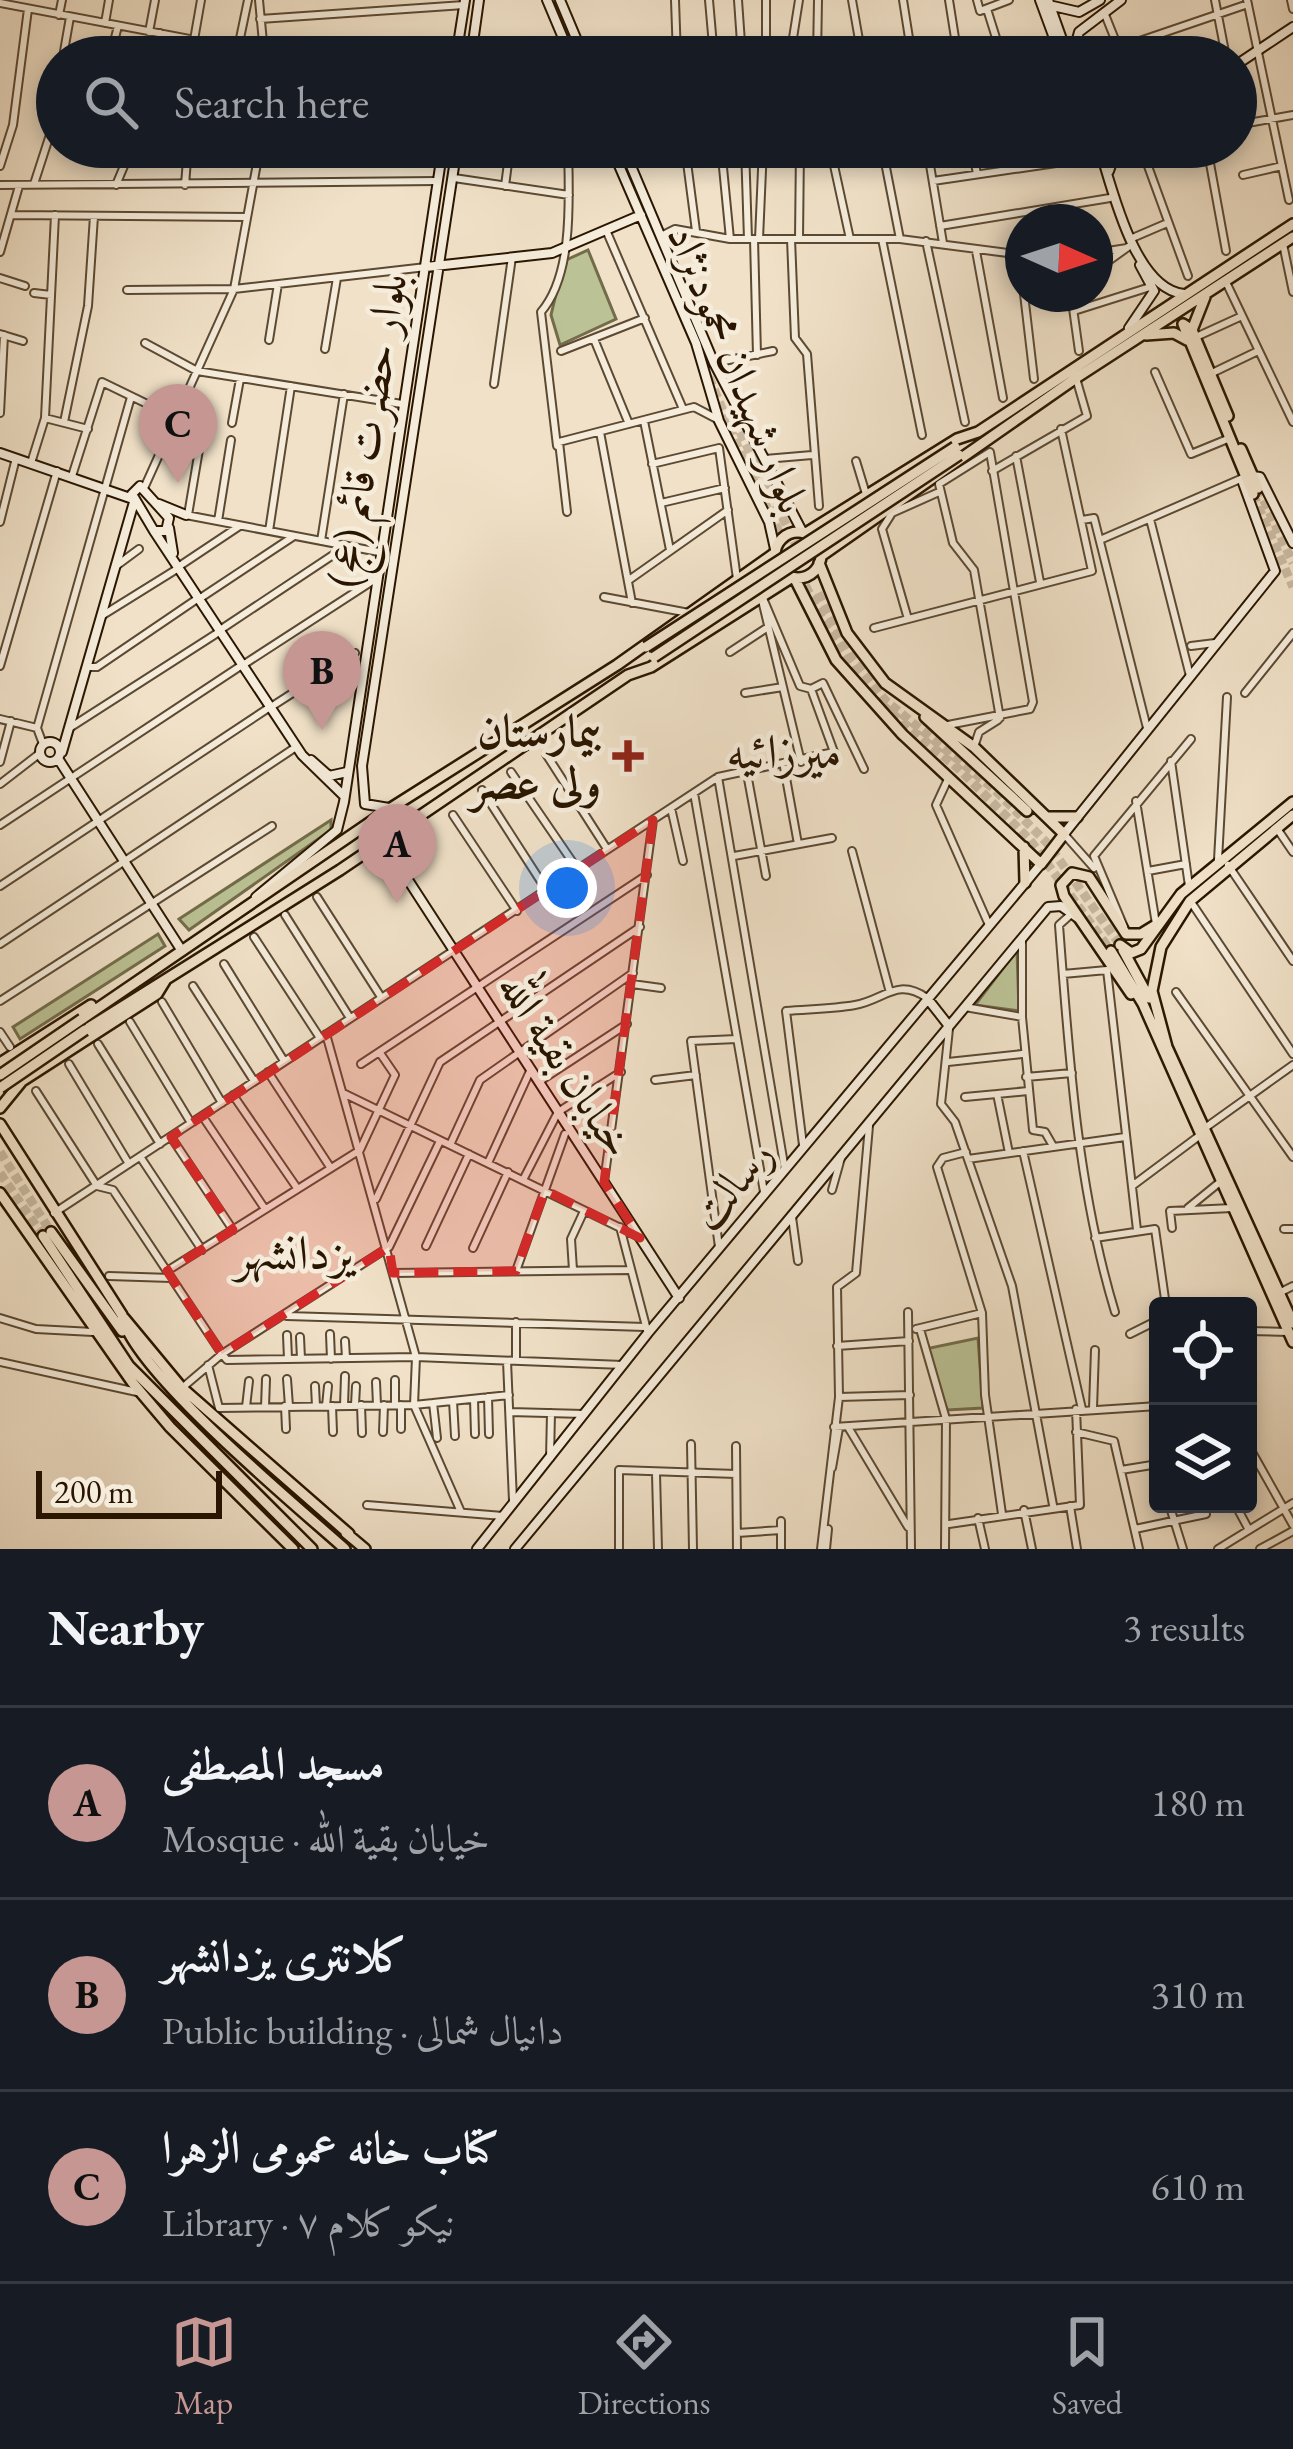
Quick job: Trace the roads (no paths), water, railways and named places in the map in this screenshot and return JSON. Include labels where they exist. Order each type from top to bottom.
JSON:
[{"type":"main road","points":[[473,36],[479,0]]},
{"type":"main road","points":[[547,0],[562,36]]},
{"type":"main road","points":[[1077,36],[1121,0]]},
{"type":"main road","points":[[1045,1],[1064,13],[1094,2]]},
{"type":"main road","points":[[1045,1],[1059,36]]},
{"type":"main road","points":[[460,36],[465,3]]},
{"type":"main road","points":[[563,3],[576,36]]},
{"type":"main road","points":[[1257,51],[1293,27]]},
{"type":"main road","name":"بلوار حضرت قائم (عج)","points":[[255,898],[337,830],[439,168]]},
{"type":"main road","name":"بلوار حضرت قائم (عج)","points":[[391,808],[365,803],[360,785],[454,168]]},
{"type":"main road","name":"بلوار شهیدان محمودنژاد","points":[[620,168],[696,343],[719,422],[769,522],[775,551]]},
{"type":"main road","name":"بلوار شهیدان محمودنژاد","points":[[632,168],[714,363],[804,533]]},
{"type":"main road","points":[[1101,168],[1129,243],[1156,287],[1184,299],[1210,289],[1288,241]]},
{"type":"main road","points":[[1104,168],[1129,243]]},
{"type":"main road","points":[[1108,168],[1111,185]]},
{"type":"main road","points":[[426,267],[562,250],[641,214]]},
{"type":"main road","points":[[628,675],[651,667],[778,581],[812,574],[846,535],[980,437],[1293,224]]},
{"type":"main road","points":[[617,665],[650,652],[1076,378],[1132,333],[1156,287]]},
{"type":"main road","points":[[1210,289],[1192,336],[1249,476]]},
{"type":"main road","points":[[1132,333],[1192,336]]},
{"type":"main road","points":[[1192,336],[1255,491]]},
{"type":"main road","points":[[0,1088],[255,898],[617,665],[765,562],[784,537],[833,518],[957,440],[980,437]]},
{"type":"main road","points":[[0,453],[134,501],[312,765],[329,776],[349,771]]},
{"type":"main road","points":[[1249,476],[1260,477],[1293,543]]},
{"type":"main road","points":[[901,733],[1041,864],[1275,571],[1243,483],[1249,476]]},
{"type":"main road","points":[[105,487],[143,486],[170,526],[169,545],[179,567]]},
{"type":"main road","points":[[143,486],[134,501],[71,729],[51,751],[183,952]]},
{"type":"main road","points":[[159,504],[187,515]]},
{"type":"main road","points":[[769,522],[781,522],[789,509]]},
{"type":"main road","points":[[126,531],[135,524],[170,526],[187,515]]},
{"type":"main road","points":[[833,518],[846,535]]},
{"type":"main road","points":[[804,533],[818,544],[820,560]]},
{"type":"main road","points":[[775,551],[779,570],[793,578]]},
{"type":"main road","points":[[379,552],[393,554]]},
{"type":"main road","name":"بلوار شهیدان محمودنژاد","points":[[820,560],[826,591],[866,662],[908,704],[946,724],[974,747],[1064,834]]},
{"type":"main road","points":[[765,562],[778,581]]},
{"type":"main road","name":"بلوار شهیدان محمودنژاد","points":[[793,578],[836,660],[901,733],[929,751]]},
{"type":"main road","points":[[806,601],[814,588],[826,591]]},
{"type":"main road","points":[[0,1075],[166,979],[367,851],[628,675],[650,652]]},
{"type":"main road","points":[[908,704],[1027,811]]},
{"type":"main road","points":[[272,706],[296,747],[339,789],[344,802]]},
{"type":"main road","points":[[1153,1018],[1156,961],[1190,901],[1223,863],[1293,802]]},
{"type":"main road","points":[[1045,815],[1063,821],[1077,817]]},
{"type":"main road","points":[[1291,1325],[1153,1018],[1116,948],[1136,952],[1189,886],[1293,815]]},
{"type":"main road","name":"خیابان بقیة الله","points":[[396,832],[399,866],[679,1298]]},
{"type":"main road","points":[[1024,847],[1025,883]]},
{"type":"main road","points":[[367,851],[399,866]]},
{"type":"main road","name":"رسالت","points":[[477,1549],[587,1414],[647,1330],[720,1251],[803,1145],[1041,864]]},
{"type":"main road","points":[[1153,1018],[1073,917],[1061,888],[1075,872],[1089,877],[1126,934],[1141,934],[1155,925]]},
{"type":"main road","name":"رسالت","points":[[514,1549],[1048,907],[1061,906],[1073,917]]},
{"type":"main road","points":[[22,1081],[9,1076],[2,1062],[159,969]]},
{"type":"main road","points":[[0,1108],[22,1081],[157,994],[166,979]]},
{"type":"main road","points":[[927,998],[949,1026]]},
{"type":"main road","points":[[0,1124],[15,1155],[122,1315],[182,1388],[364,1549]]},
{"type":"main road","points":[[1202,1132],[1220,1182],[1280,1293],[1291,1325]]},
{"type":"main road","points":[[0,1153],[15,1155]]},
{"type":"main road","points":[[0,1193],[93,1332],[146,1391],[312,1549]]},
{"type":"main road","points":[[293,1549],[170,1427],[47,1234],[125,1335],[196,1414],[345,1549]]},
{"type":"main road","points":[[122,1315],[125,1335]]},
{"type":"main road","points":[[256,1513],[298,1545],[312,1549]]},
{"type":"main road","points":[[318,1524],[349,1534]]},
{"type":"street","points":[[59,15],[62,0]]},
{"type":"street","points":[[105,23],[109,0]]},
{"type":"street","points":[[149,32],[155,0]]},
{"type":"street","points":[[199,36],[201,0]]},
{"type":"street","points":[[245,36],[248,0]]},
{"type":"street","points":[[259,0],[262,36]]},
{"type":"street","points":[[675,0],[676,36]]},
{"type":"street","points":[[709,0],[712,36]]},
{"type":"street","points":[[738,0],[741,36]]},
{"type":"street","points":[[766,0],[766,36]]},
{"type":"street","points":[[793,36],[799,0]]},
{"type":"street","points":[[818,0],[818,36]]},
{"type":"street","points":[[852,0],[858,36]]},
{"type":"street","points":[[903,0],[909,36]]},
{"type":"street","points":[[949,0],[955,36]]},
{"type":"street","points":[[976,0],[994,36]]},
{"type":"street","points":[[984,10],[1009,0]]},
{"type":"street","points":[[1215,0],[1222,36]]},
{"type":"street","points":[[1161,36],[1247,2],[1261,48],[1289,200]]},
{"type":"street","points":[[0,3],[171,36]]},
{"type":"street","points":[[260,19],[465,3]]},
{"type":"street","points":[[0,166],[13,125],[28,9]]},
{"type":"street","points":[[1104,12],[1114,36]]},
{"type":"street","points":[[67,36],[70,17]]},
{"type":"street","points":[[115,36],[118,26]]},
{"type":"street","points":[[1257,121],[1293,115]]},
{"type":"street","points":[[1243,175],[1282,166]]},
{"type":"street","points":[[34,185],[39,168]]},
{"type":"street","points":[[116,185],[123,168]]},
{"type":"street","points":[[185,184],[186,168]]},
{"type":"street","points":[[143,486],[234,290],[256,168]]},
{"type":"street","points":[[505,186],[507,168]]},
{"type":"street","points":[[567,512],[541,312],[555,296],[568,168]]},
{"type":"street","points":[[688,168],[696,232]]},
{"type":"street","points":[[723,168],[730,238]]},
{"type":"street","points":[[747,168],[758,355]]},
{"type":"street","points":[[753,239],[761,168]]},
{"type":"street","points":[[799,168],[795,338],[807,354],[819,506]]},
{"type":"street","points":[[835,168],[850,238]]},
{"type":"street","points":[[886,168],[900,239]]},
{"type":"street","points":[[931,168],[943,243]]},
{"type":"street","points":[[976,168],[977,174]]},
{"type":"street","points":[[933,181],[1007,168]]},
{"type":"street","points":[[1148,168],[1188,276]]},
{"type":"street","points":[[1211,168],[1226,251]]},
{"type":"street","points":[[452,178],[569,195]]},
{"type":"street","points":[[0,185],[437,181]]},
{"type":"street","points":[[0,251],[20,185]]},
{"type":"street","points":[[940,226],[1110,198]]},
{"type":"street","points":[[11,215],[248,217]]},
{"type":"street","points":[[31,463],[45,418],[55,215]]},
{"type":"street","points":[[64,422],[88,306],[94,216]]},
{"type":"street","points":[[1113,248],[1168,227]]},
{"type":"street","points":[[606,230],[684,410]]},
{"type":"street","points":[[661,236],[675,230],[753,239],[900,239],[1005,254]]},
{"type":"street","points":[[882,239],[922,435]]},
{"type":"street","points":[[926,241],[965,422]]},
{"type":"street","points":[[1288,241],[1293,292]]},
{"type":"street","points":[[1113,256],[1129,243]]},
{"type":"street","points":[[976,251],[1003,398]]},
{"type":"street","points":[[494,384],[512,257]]},
{"type":"street","points":[[127,290],[234,290],[426,267]]},
{"type":"street","points":[[0,278],[25,286]]},
{"type":"street","points":[[325,349],[337,278]]},
{"type":"street","points":[[1225,280],[1293,422]]},
{"type":"street","points":[[269,340],[278,284]]},
{"type":"street","points":[[1113,300],[1156,287]]},
{"type":"street","points":[[34,293],[52,295]]},
{"type":"street","points":[[1026,312],[1034,379]]},
{"type":"street","points":[[1074,312],[1079,350]]},
{"type":"street","points":[[1192,336],[1242,316]]},
{"type":"street","points":[[561,351],[645,318]]},
{"type":"street","points":[[0,413],[2,334],[23,341]]},
{"type":"street","points":[[594,339],[629,425]]},
{"type":"street","points":[[145,344],[197,371],[402,404]]},
{"type":"street","points":[[714,363],[773,351]]},
{"type":"street","points":[[1210,374],[1258,351]]},
{"type":"street","points":[[1155,372],[1191,454],[1230,438]]},
{"type":"street","points":[[992,471],[1087,416],[1076,378]]},
{"type":"street","points":[[232,422],[240,379]]},
{"type":"street","points":[[72,476],[103,382],[176,418]]},
{"type":"street","points":[[268,531],[291,386]]},
{"type":"street","points":[[321,541],[344,394]]},
{"type":"street","points":[[37,728],[131,397]]},
{"type":"street","points":[[557,446],[694,407],[719,422]]},
{"type":"street","points":[[45,418],[88,429]]},
{"type":"street","points":[[644,421],[670,550]]},
{"type":"street","points":[[874,628],[1092,571],[1061,429]]},
{"type":"street","points":[[202,432],[187,515],[379,552]]},
{"type":"street","points":[[600,432],[632,602]]},
{"type":"street","points":[[218,520],[231,440]]},
{"type":"street","points":[[652,464],[719,448],[737,581]]},
{"type":"street","points":[[908,619],[882,529],[892,513],[940,488],[990,452],[1034,697],[1030,709],[946,724]]},
{"type":"street","points":[[762,460],[814,455]]},
{"type":"street","points":[[1016,456],[1040,583]]},
{"type":"street","points":[[0,522],[16,458]]},
{"type":"street","points":[[856,461],[867,497]]},
{"type":"street","points":[[0,666],[56,471]]},
{"type":"street","points":[[1100,540],[1249,476]]},
{"type":"street","points":[[661,503],[724,488]]},
{"type":"street","points":[[940,488],[953,543],[974,570],[1000,718]]},
{"type":"street","points":[[629,580],[728,510]]},
{"type":"street","points":[[1082,520],[1094,518],[1147,728]]},
{"type":"street","points":[[1150,519],[1190,676]]},
{"type":"street","points":[[103,615],[241,525]]},
{"type":"street","points":[[87,667],[97,667],[294,536]]},
{"type":"street","points":[[71,729],[346,546]]},
{"type":"street","points":[[116,566],[139,549]]},
{"type":"street","points":[[0,825],[374,580]]},
{"type":"street","points":[[760,592],[765,629],[801,762]]},
{"type":"street","points":[[760,592],[800,686],[812,689],[823,683],[864,769]]},
{"type":"street","points":[[604,597],[689,613]]},
{"type":"street","points":[[730,652],[765,629]]},
{"type":"street","points":[[1245,693],[1293,633]]},
{"type":"street","points":[[1191,646],[1215,643]]},
{"type":"street","points":[[0,886],[355,653]]},
{"type":"street","points":[[745,694],[782,687]]},
{"type":"street","points":[[54,1213],[718,777],[746,768],[784,767],[834,752],[812,689]]},
{"type":"street","points":[[1227,697],[1223,863],[1293,961]]},
{"type":"street","points":[[974,747],[979,732],[1000,718]]},
{"type":"street","points":[[0,719],[37,728],[51,751],[0,784]]},
{"type":"street","points":[[0,762],[11,722]]},
{"type":"street","points":[[1096,870],[1098,845],[1191,739]]},
{"type":"street","points":[[0,944],[296,747]]},
{"type":"street","points":[[546,754],[608,849]]},
{"type":"street","points":[[1171,761],[1189,886]]},
{"type":"street","points":[[784,767],[798,844]]},
{"type":"street","points":[[746,768],[766,876]]},
{"type":"street","points":[[512,772],[578,870]]},
{"type":"street","points":[[949,776],[936,805],[989,925]]},
{"type":"street","points":[[718,777],[785,1170]]},
{"type":"street","points":[[482,790],[547,891]]},
{"type":"street","points":[[694,793],[765,1196]]},
{"type":"street","points":[[1136,801],[1155,925]]},
{"type":"street","points":[[671,808],[682,861]]},
{"type":"street","points":[[453,815],[517,911]]},
{"type":"street","points":[[604,1182],[652,820]]},
{"type":"street","points":[[0,1001],[272,826]]},
{"type":"street","points":[[1277,828],[1293,852]]},
{"type":"street","points":[[1064,834],[1096,870],[1126,934]]},
{"type":"street","points":[[734,856],[832,838]]},
{"type":"street","points":[[852,850],[890,989]]},
{"type":"street","points":[[1147,871],[1186,864]]},
{"type":"street","points":[[361,1064],[647,875]]},
{"type":"street","points":[[317,897],[381,997]]},
{"type":"street","points":[[1190,901],[1293,1054]]},
{"type":"street","points":[[285,915],[350,1018]]},
{"type":"street","points":[[1073,917],[1059,925],[1072,1073],[1095,1238],[1115,1312]]},
{"type":"street","points":[[375,1201],[440,1062],[640,927]]},
{"type":"street","points":[[254,938],[323,1036],[344,1094],[416,1357],[414,1405],[461,1513]]},
{"type":"street","points":[[1022,940],[1022,1054],[1034,1130],[1048,1135],[1053,1146]]},
{"type":"street","points":[[224,964],[284,1061]]},
{"type":"street","points":[[1063,974],[1107,970],[1137,1230]]},
{"type":"street","points":[[450,1145],[480,1080],[633,973]]},
{"type":"street","points":[[632,984],[661,988]]},
{"type":"street","points":[[193,986],[254,1082]]},
{"type":"street","points":[[803,1145],[786,1011],[859,1005],[890,989],[909,988],[927,998]]},
{"type":"street","points":[[1176,992],[1293,1157]]},
{"type":"street","points":[[162,1002],[222,1102]]},
{"type":"street","points":[[965,1007],[1022,1017]]},
{"type":"street","points":[[130,1022],[191,1123]]},
{"type":"street","points":[[539,1082],[627,1024]]},
{"type":"street","points":[[949,1026],[940,1104],[955,1122],[1012,1286],[1053,1505]]},
{"type":"street","points":[[0,1032],[10,1047]]},
{"type":"street","points":[[720,1251],[691,1041],[737,1039]]},
{"type":"street","points":[[98,1044],[160,1144]]},
{"type":"street","points":[[109,1276],[169,1275],[360,1150],[394,1075],[380,1053]]},
{"type":"street","points":[[948,1062],[1022,1054]]},
{"type":"street","points":[[69,1064],[129,1164]]},
{"type":"street","points":[[1132,1186],[1293,1065]]},
{"type":"street","points":[[488,1163],[531,1069]]},
{"type":"street","points":[[268,1072],[330,1167]]},
{"type":"street","points":[[523,1180],[558,1112],[621,1072]]},
{"type":"street","points":[[1026,1077],[1072,1073]]},
{"type":"street","points":[[655,1080],[696,1075]]},
{"type":"street","points":[[36,1090],[97,1186],[113,1190],[227,1360],[416,1357],[623,1365]]},
{"type":"street","points":[[964,1096],[1028,1091]]},
{"type":"street","points":[[344,1094],[640,1238]]},
{"type":"street","points":[[997,1094],[1009,1153]]},
{"type":"street","points":[[233,1095],[297,1188]]},
{"type":"street","points":[[202,1116],[265,1209]]},
{"type":"street","points":[[823,1549],[840,1427],[837,1287],[856,1273],[870,1118]]},
{"type":"street","points":[[516,1271],[566,1134]]},
{"type":"street","points":[[171,1137],[233,1230]]},
{"type":"street","points":[[1002,1514],[988,1416],[982,1313],[938,1173],[943,1158],[1127,1137]]},
{"type":"street","points":[[182,1388],[222,1354],[389,1247],[440,1141]]},
{"type":"street","points":[[832,1190],[844,1149]]},
{"type":"street","points":[[949,1524],[1080,1504],[1079,1409],[1023,1151]]},
{"type":"street","points":[[427,1246],[469,1154]]},
{"type":"street","points":[[140,1157],[202,1250]]},
{"type":"street","points":[[473,1248],[508,1172]]},
{"type":"street","points":[[1188,1209],[1220,1182]]},
{"type":"street","points":[[1172,1228],[1170,1211],[1232,1208]]},
{"type":"street","points":[[574,1270],[571,1239],[584,1210]]},
{"type":"street","points":[[791,1214],[798,1261]]},
{"type":"street","points":[[284,1316],[401,1315],[647,1330],[620,1226]]},
{"type":"street","points":[[1095,1238],[1155,1229],[1165,1297]]},
{"type":"street","points":[[393,1273],[628,1270]]},
{"type":"street","points":[[1280,1293],[1293,1286]]},
{"type":"street","points":[[908,1312],[911,1549]]},
{"type":"street","points":[[908,1329],[982,1313]]},
{"type":"street","points":[[0,1318],[36,1329],[93,1332]]},
{"type":"street","points":[[513,1503],[509,1396],[516,1322]]},
{"type":"street","points":[[1130,1334],[1149,1324]]},
{"type":"street","points":[[1257,1330],[1291,1325]]},
{"type":"street","points":[[920,1329],[946,1419],[946,1549]]},
{"type":"street","points":[[330,1334],[331,1359]]},
{"type":"street","points":[[287,1335],[288,1359]]},
{"type":"street","points":[[300,1337],[301,1359]]},
{"type":"street","points":[[345,1341],[346,1358]]},
{"type":"street","points":[[837,1346],[909,1341]]},
{"type":"street","points":[[1093,1408],[1094,1350]]},
{"type":"street","points":[[0,1362],[146,1391]]},
{"type":"street","points":[[208,1365],[219,1408],[414,1405],[509,1396]]},
{"type":"street","points":[[344,1406],[345,1376]]},
{"type":"street","points":[[265,1407],[266,1379]]},
{"type":"street","points":[[286,1429],[287,1379]]},
{"type":"street","points":[[395,1380],[401,1430]]},
{"type":"street","points":[[246,1407],[249,1381]]},
{"type":"street","points":[[376,1382],[383,1432]]},
{"type":"street","points":[[356,1385],[362,1433]]},
{"type":"street","points":[[315,1386],[316,1406]]},
{"type":"street","points":[[328,1386],[333,1432]]},
{"type":"street","points":[[839,1397],[910,1395]]},
{"type":"street","points":[[488,1397],[488,1434]]},
{"type":"street","points":[[474,1399],[476,1434]]},
{"type":"street","points":[[453,1401],[455,1436]]},
{"type":"street","points":[[433,1403],[437,1438]]},
{"type":"street","points":[[840,1427],[1149,1406]]},
{"type":"street","points":[[510,1412],[587,1414]]},
{"type":"street","points":[[550,1458],[551,1413]]},
{"type":"street","points":[[840,1427],[911,1531]]},
{"type":"street","points":[[1076,1432],[1114,1441],[1139,1549]]},
{"type":"street","points":[[691,1444],[693,1549]]},
{"type":"street","points":[[736,1446],[737,1549]]},
{"type":"street","points":[[1257,1462],[1293,1528],[1260,1549]]},
{"type":"street","points":[[1121,1471],[1149,1468]]},
{"type":"street","points":[[619,1549],[619,1470],[736,1474]]},
{"type":"street","points":[[656,1474],[658,1549]]},
{"type":"street","points":[[1218,1549],[1293,1503]]},
{"type":"street","points":[[368,1505],[503,1516]]},
{"type":"street","points":[[1070,1506],[1077,1549]]},
{"type":"street","points":[[1024,1510],[1032,1549]]},
{"type":"street","points":[[1171,1513],[1183,1549]]},
{"type":"street","points":[[1240,1513],[1249,1530]]},
{"type":"street","points":[[1135,1529],[1206,1514]]},
{"type":"street","points":[[979,1518],[985,1549]]},
{"type":"street","points":[[737,1533],[781,1526],[781,1549]]},
{"type":"street","points":[[526,1534],[532,1549]]},
{"type":"tunnel","points":[[709,377],[743,459],[834,643],[857,678]]},
{"type":"tunnel","points":[[734,420],[801,555]]},
{"type":"tunnel","points":[[1258,488],[1293,563]]},
{"type":"tunnel","points":[[1253,494],[1293,587]]},
{"type":"tunnel","points":[[818,593],[853,660],[886,701],[995,790],[1048,844],[1120,945]]},
{"type":"tunnel","points":[[881,704],[960,770],[1030,840],[1111,951]]},
{"type":"tunnel","points":[[0,1152],[51,1232]]},
{"type":"tunnel","points":[[0,1173],[43,1236]]},
{"type":"place","name":"کتاب خانه عمومی الزهرا","points":[[178,483]]},
{"type":"place","name":"کلانتری یزدانشهر","points":[[322,730]]},
{"type":"place","name":"بیمارستان ولی عصر","points":[[628,756]]},
{"type":"place","name":"مسجد المصطفی","points":[[397,903]]},
{"type":"district","name":"میرزائیه","points":[[784,751]]},
{"type":"district","name":"یزدانشهر","points":[[294,1252]]}]
